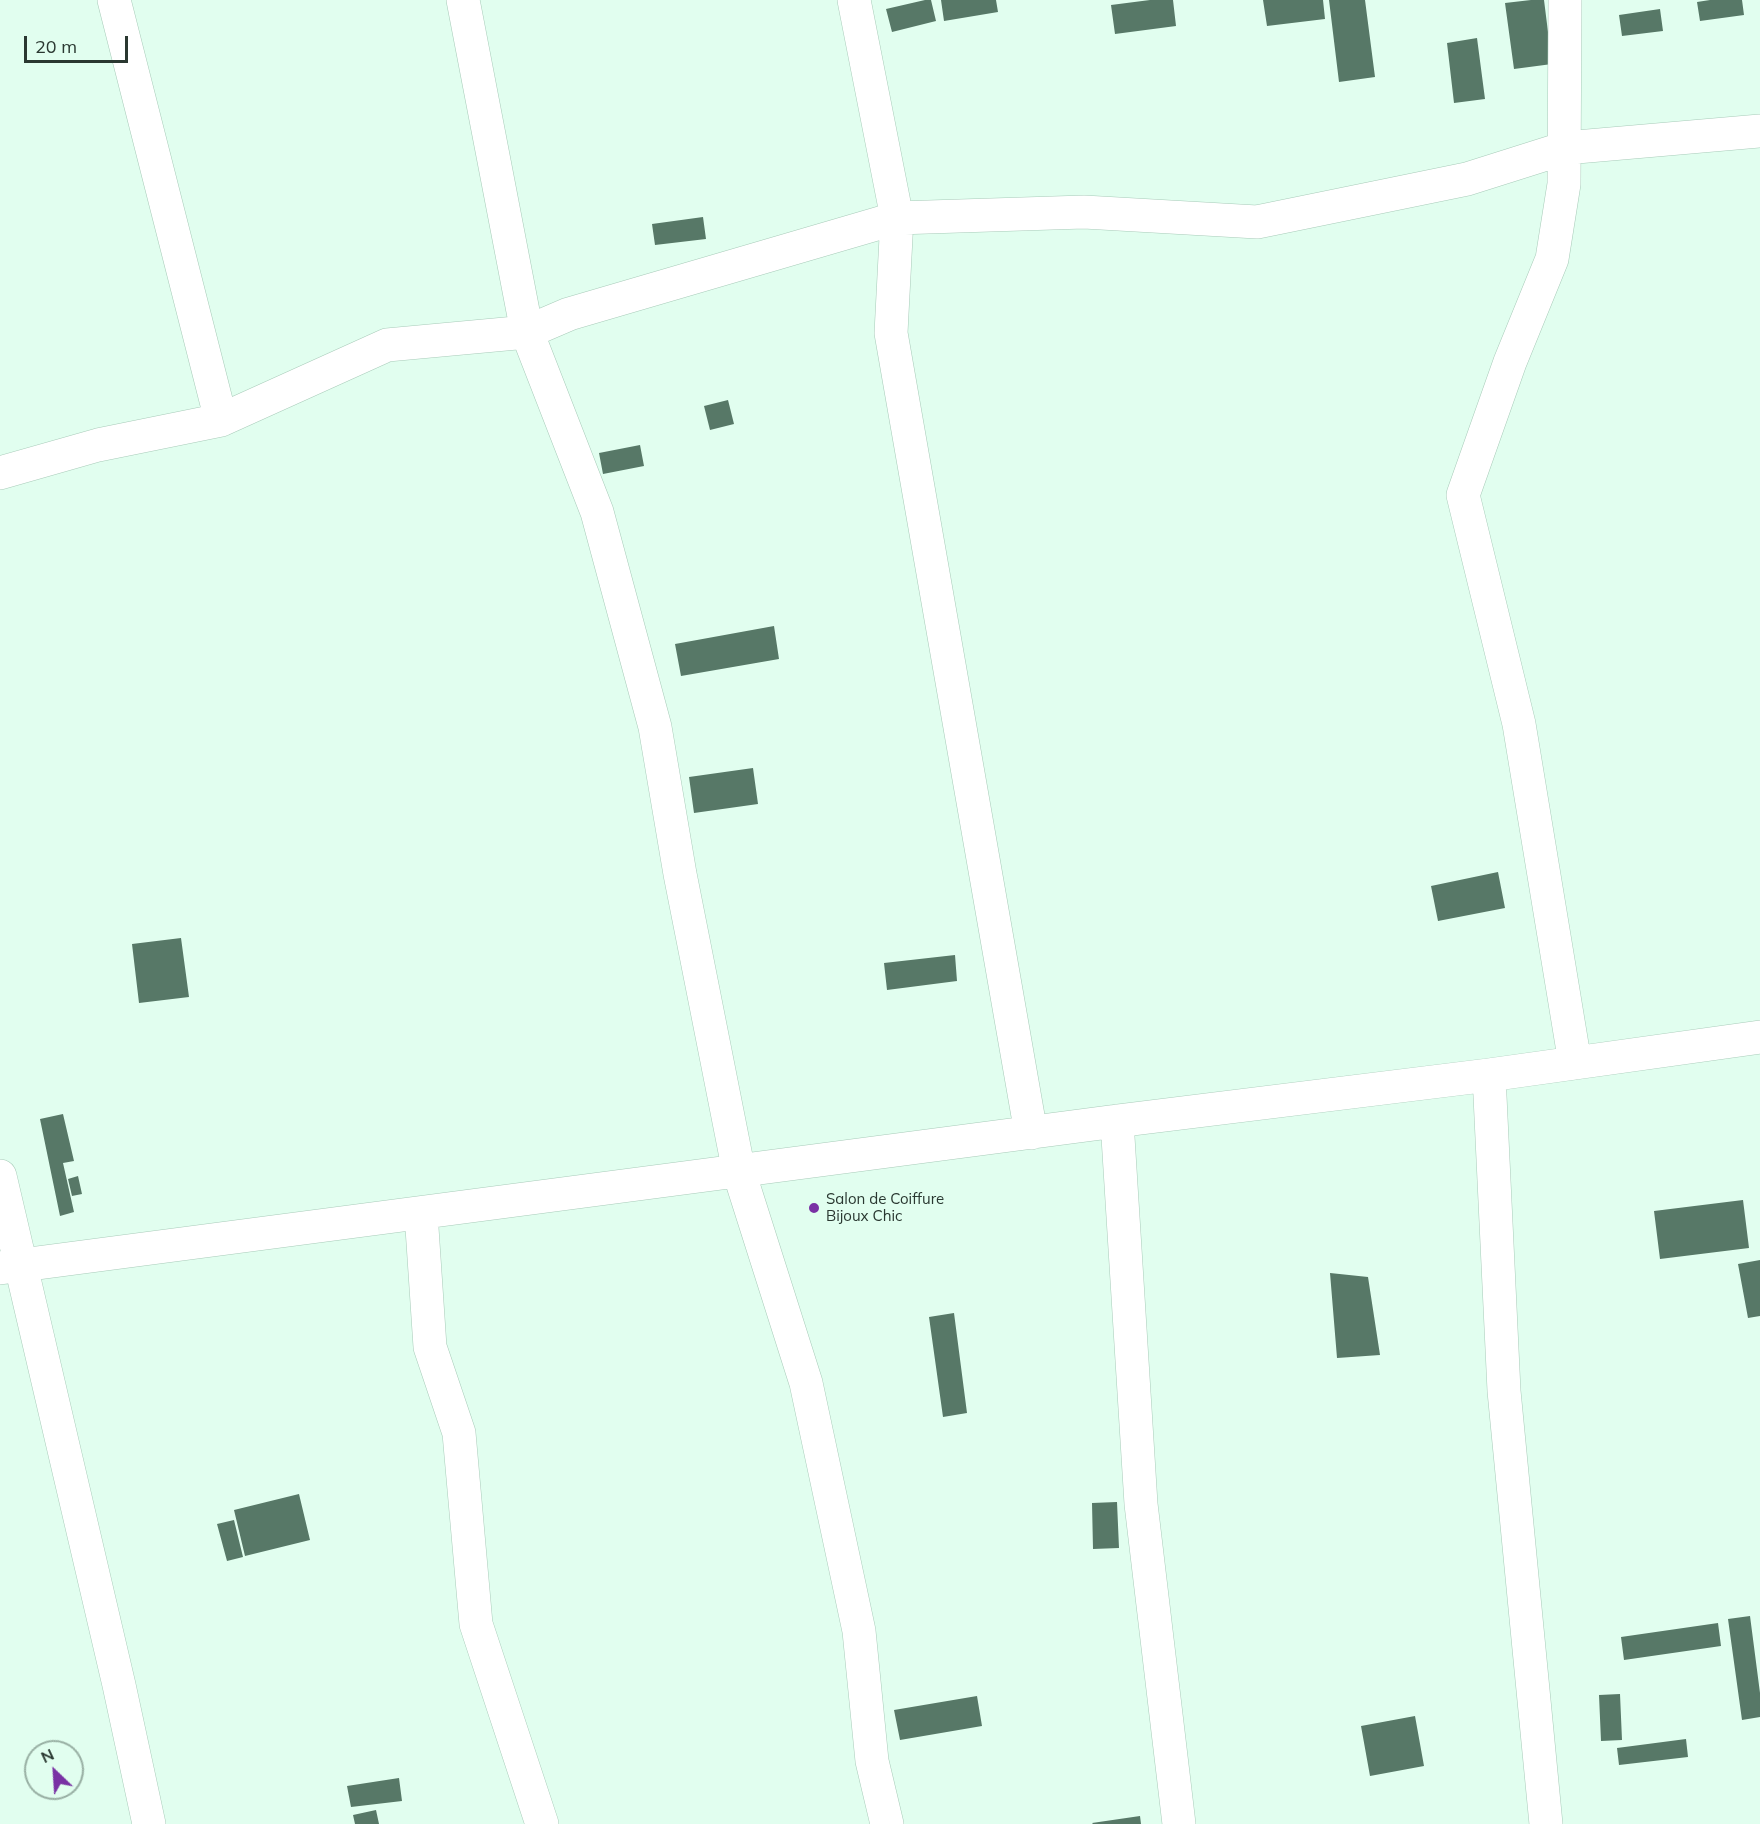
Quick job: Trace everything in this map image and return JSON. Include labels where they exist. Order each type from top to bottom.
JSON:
[{"type":"street","points":[[114,0],[221,420]]},
{"type":"street","points":[[463,0],[527,332],[597,512],[655,727],[680,874],[739,1172],[806,1383],[859,1631],[872,1761],[887,1824]]},
{"type":"street","points":[[854,0],[897,219],[891,333],[1031,1133]]},
{"type":"street","points":[[1564,0],[1564,184],[1552,259],[1510,362],[1463,495],[1519,724],[1575,1063]]},
{"type":"street","points":[[0,473],[98,444],[221,420],[387,345],[527,332],[569,314],[897,219],[1084,212],[1257,222],[1467,179],[1565,148],[1760,131]]},
{"type":"street","points":[[10,1267],[1117,1121],[1489,1075],[1760,1037]]},
{"type":"street","points":[[1489,1075],[1504,1391],[1546,1824]]},
{"type":"street","points":[[1117,1121],[1141,1504],[1179,1824]]},
{"type":"street","points":[[0,1176],[10,1267],[149,1824]]},
{"type":"street","points":[[421,1214],[430,1347],[459,1433],[476,1624],[542,1824]]},
{"type":"building","points":[[931,0],[936,21],[892,32],[886,9]]},
{"type":"building","points":[[941,0],[996,0],[998,12],[944,21]]},
{"type":"building","points":[[1150,0],[1173,0],[1176,26],[1115,34],[1111,5]]},
{"type":"building","points":[[1263,0],[1323,0],[1325,19],[1267,26]]},
{"type":"building","points":[[1329,0],[1365,0],[1375,77],[1339,82]]},
{"type":"building","points":[[1544,0],[1552,64],[1514,69],[1505,3]]},
{"type":"building","points":[[1742,0],[1744,15],[1700,21],[1697,2]]},
{"type":"building","points":[[1660,9],[1663,31],[1622,36],[1619,15]]},
{"type":"building","points":[[1477,38],[1485,99],[1454,103],[1447,43]]},
{"type":"building","points":[[703,217],[706,239],[655,245],[652,224]]},
{"type":"building","points":[[728,400],[734,424],[710,430],[704,406]]},
{"type":"building","points":[[640,445],[644,466],[603,474],[599,453]]},
{"type":"building","points":[[774,626],[779,659],[681,676],[675,644]]},
{"type":"building","points":[[753,768],[758,804],[694,813],[689,777]]},
{"type":"building","points":[[1498,872],[1505,908],[1438,921],[1431,886]]},
{"type":"building","points":[[181,938],[189,997],[139,1003],[132,944]]},
{"type":"building","points":[[955,955],[957,981],[887,990],[884,963]]},
{"type":"building","points":[[63,1114],[74,1161],[63,1163],[74,1212],[60,1216],[40,1119]]},
{"type":"building","points":[[78,1176],[82,1194],[72,1196],[68,1179]]},
{"type":"building","points":[[1743,1200],[1749,1248],[1660,1259],[1654,1211]]},
{"type":"building","points":[[1760,1260],[1760,1316],[1748,1318],[1738,1264]]},
{"type":"building","points":[[1330,1273],[1368,1277],[1380,1355],[1337,1358]]},
{"type":"building","points":[[954,1313],[967,1413],[943,1417],[929,1317]]},
{"type":"building","points":[[299,1494],[310,1540],[245,1556],[234,1510]]},
{"type":"building","points":[[1117,1502],[1119,1548],[1093,1549],[1092,1503]]},
{"type":"building","points":[[234,1520],[243,1557],[227,1561],[217,1524]]},
{"type":"building","points":[[1750,1616],[1760,1693],[1760,1717],[1742,1720],[1728,1619]]},
{"type":"building","points":[[1718,1623],[1721,1646],[1624,1660],[1621,1637]]},
{"type":"building","points":[[1620,1694],[1622,1740],[1601,1741],[1599,1695]]},
{"type":"building","points":[[977,1696],[982,1726],[900,1740],[894,1710]]},
{"type":"building","points":[[1415,1716],[1424,1766],[1370,1776],[1361,1726]]},
{"type":"building","points":[[1686,1739],[1688,1757],[1619,1765],[1617,1748]]},
{"type":"building","points":[[399,1778],[402,1801],[351,1807],[347,1786]]},
{"type":"building","points":[[376,1810],[379,1824],[355,1824],[353,1815]]},
{"type":"building","points":[[1140,1816],[1141,1824],[1092,1823]]},
{"type":"place","name":"Salon de Coiffure Bijoux Chic","points":[[814,1208]]}]
